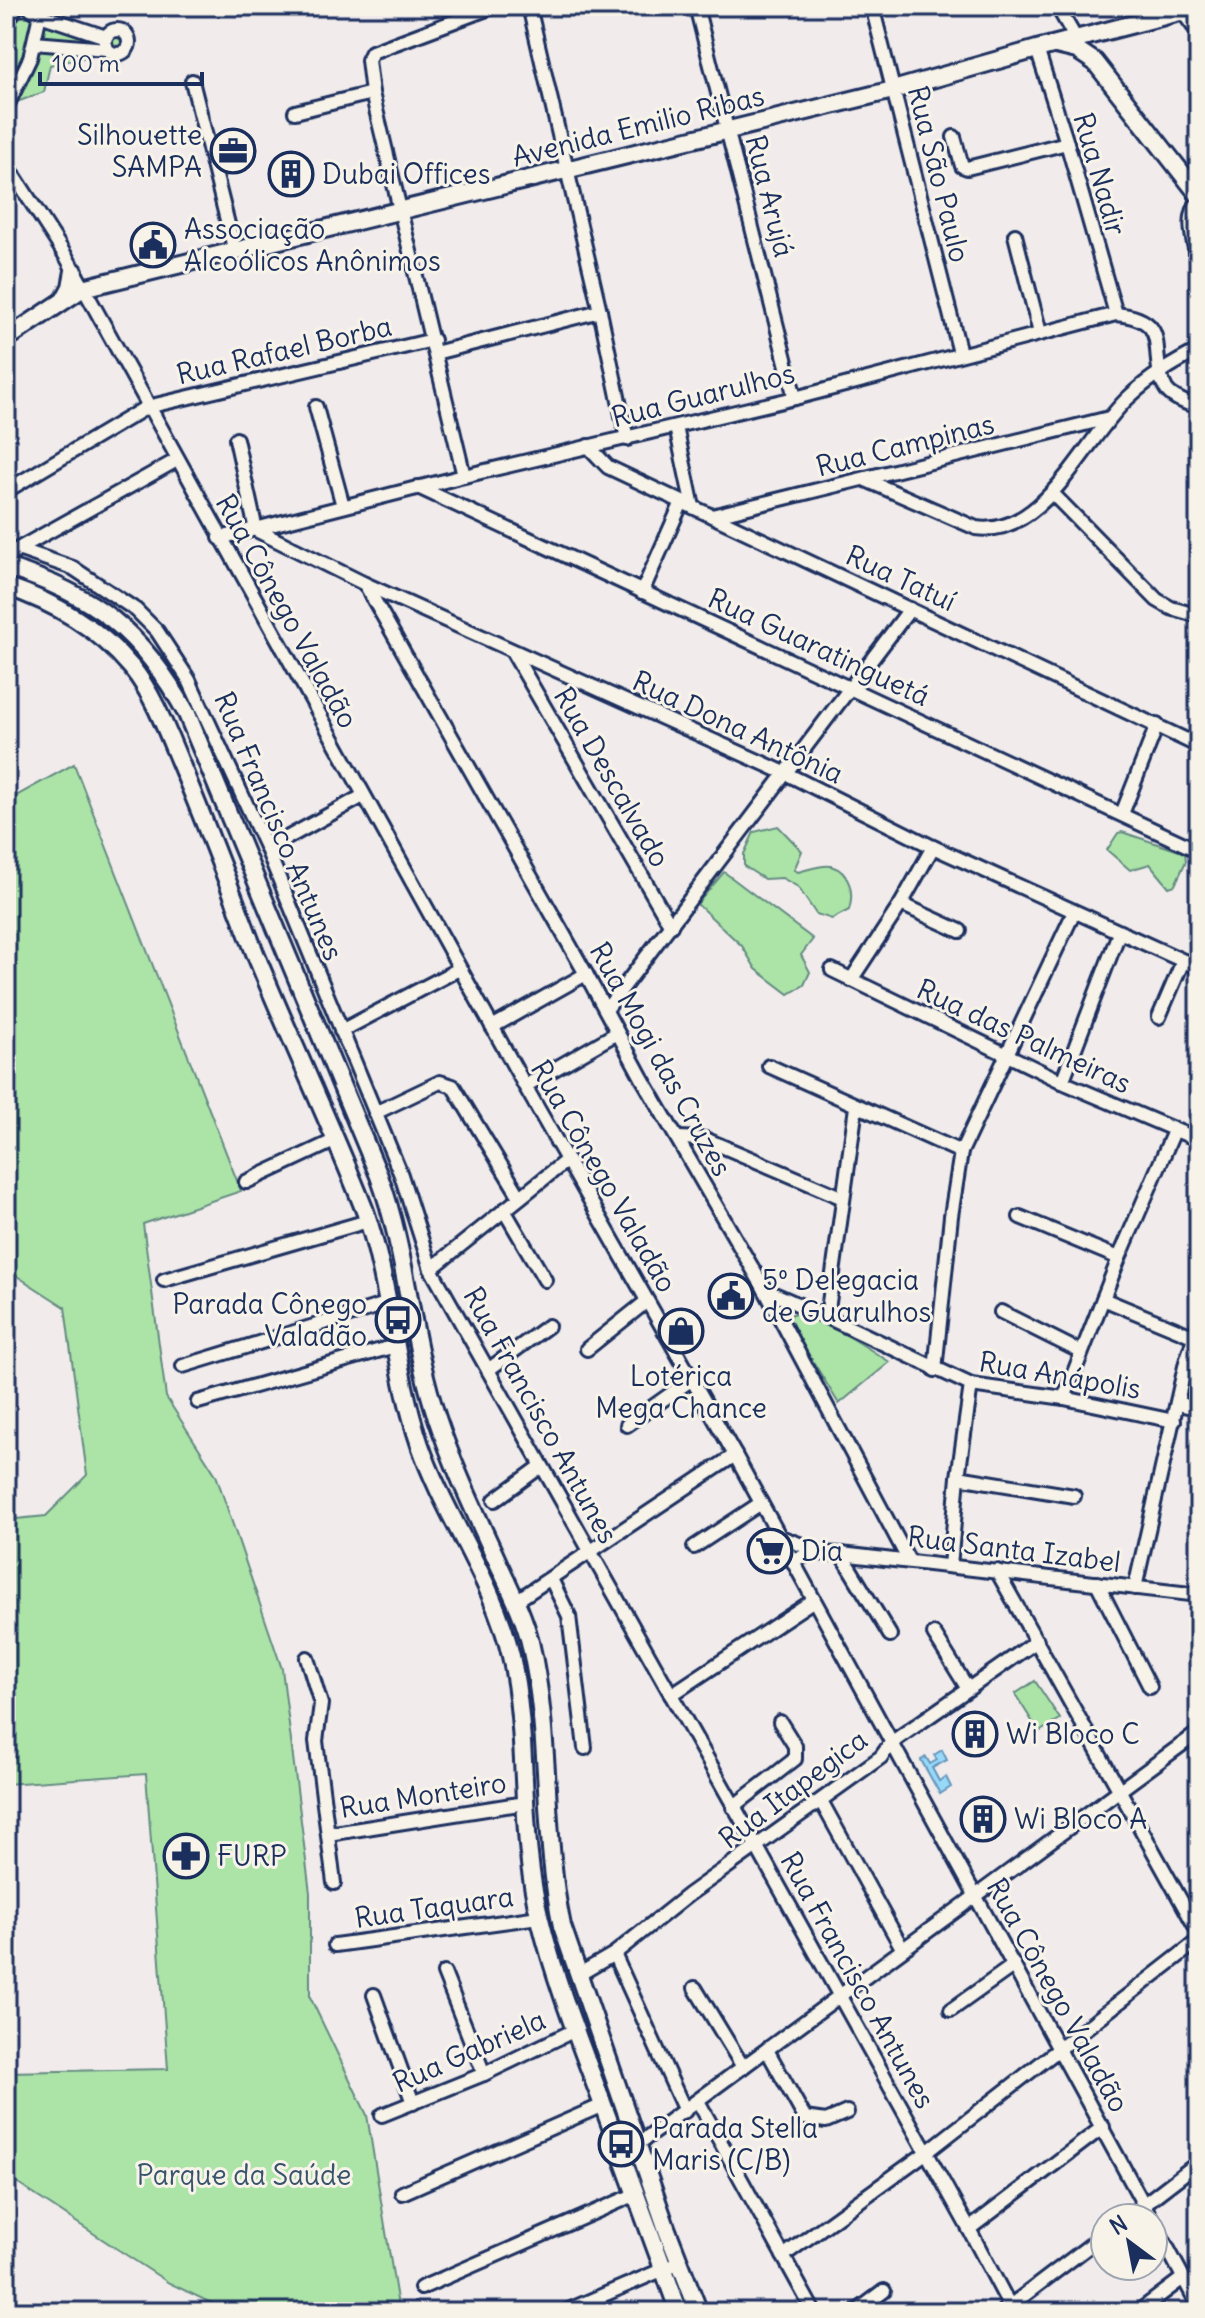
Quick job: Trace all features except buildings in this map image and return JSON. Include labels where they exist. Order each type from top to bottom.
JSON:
[{"type":"main road","name":"Avenida Emilio Ribas","points":[[6,339],[83,288],[893,90],[1174,10],[1199,7]]},
{"type":"main road","points":[[1095,62],[1099,42],[1113,29]]},
{"type":"main road","points":[[1054,44],[1077,50],[1095,62],[1199,195]]},
{"type":"main road","points":[[63,302],[71,287],[74,271]]},
{"type":"main road","points":[[6,564],[44,580],[109,615],[138,641],[167,678],[187,714],[389,1203],[403,1262],[419,1360],[440,1426],[459,1476],[516,1601],[530,1641],[536,1673],[554,1886],[562,1926],[638,2144],[671,2266],[679,2312]]},
{"type":"main road","points":[[6,586],[51,603],[98,633],[143,683],[206,822],[256,955],[336,1140],[368,1221],[407,1401],[422,1450],[497,1615],[510,1653],[520,1708],[525,1803],[539,1917],[575,2030],[634,2195],[699,2312]]},
{"type":"main road","points":[[296,1047],[321,1037]]},
{"type":"street","points":[[6,24],[17,6]]},
{"type":"street","points":[[28,6],[106,43],[34,43]]},
{"type":"street","points":[[464,476],[399,213],[372,93],[368,60],[372,52],[495,6]]},
{"type":"street","points":[[529,6],[627,439]]},
{"type":"street","name":"Rua Arujá","points":[[696,6],[795,398]]},
{"type":"street","name":"Rua São Paulo","points":[[872,6],[960,353]]},
{"type":"street","points":[[1057,6],[1076,39]]},
{"type":"street","points":[[6,105],[24,73],[41,10]]},
{"type":"street","points":[[1174,10],[1199,34]]},
{"type":"street","name":"Rua Nadir","points":[[1037,49],[1116,314]]},
{"type":"street","points":[[192,81],[235,252]]},
{"type":"street","points":[[295,112],[372,93]]},
{"type":"street","points":[[954,137],[962,166],[967,168],[1067,143]]},
{"type":"street","name":"Rua Cônego Valadão","points":[[6,163],[74,271],[459,969],[735,1455],[1143,2202]]},
{"type":"street","points":[[1199,201],[1193,209],[1191,222],[1199,266]]},
{"type":"street","points":[[1015,235],[1040,333]]},
{"type":"street","name":"Rua Rafael Borba","points":[[6,491],[147,407],[600,311]]},
{"type":"street","points":[[1116,314],[1138,316],[1145,322],[1156,340],[1160,370],[1170,393],[1199,408]]},
{"type":"street","name":"Rua Guarulhos","points":[[220,538],[418,487],[795,398],[1116,314]]},
{"type":"street","points":[[6,330],[30,324]]},
{"type":"street","points":[[866,480],[976,528],[991,530],[1009,526],[1052,493],[1109,418],[1160,370],[1199,350]]},
{"type":"street","points":[[316,407],[343,506]]},
{"type":"street","name":"Rua Campinas","points":[[712,516],[1109,418]]},
{"type":"street","points":[[642,592],[688,504],[676,427]]},
{"type":"street","points":[[236,439],[256,530]]},
{"type":"street","name":"Rua Tatuí","points":[[588,446],[608,467],[1199,746]]},
{"type":"street","points":[[6,564],[18,549],[177,460]]},
{"type":"street","name":"Rua Guaratinguetá","points":[[418,487],[1199,851]]},
{"type":"street","points":[[1052,493],[1157,600],[1171,608],[1199,616]]},
{"type":"street","name":"Rua Dona Antônia","points":[[256,530],[365,584],[787,774],[933,847],[1199,968]]},
{"type":"street","points":[[37,538],[44,557]]},
{"type":"street","name":"Rua Francisco Antunes","points":[[18,549],[73,568],[136,610],[173,653],[194,690],[267,849],[401,1175],[431,1269],[927,2152],[1008,2310]]},
{"type":"street","name":"Rua Mogi das Cruzes","points":[[365,584],[765,1290],[909,1561]]},
{"type":"street","points":[[606,1010],[910,609]]},
{"type":"street","name":"Rua Descalvado","points":[[512,651],[671,926]]},
{"type":"street","points":[[1122,814],[1157,725]]},
{"type":"street","points":[[267,849],[363,796]]},
{"type":"street","points":[[851,980],[901,904],[933,847]]},
{"type":"street","points":[[901,904],[960,931]]},
{"type":"street","points":[[935,1370],[961,1152],[1074,912]]},
{"type":"street","points":[[1062,1082],[1119,933]]},
{"type":"street","points":[[1159,1017],[1183,961]]},
{"type":"street","points":[[341,1031],[459,969]]},
{"type":"street","name":"Rua das Palmeiras","points":[[832,970],[1062,1082],[1199,1140]]},
{"type":"street","points":[[492,1027],[586,974]]},
{"type":"street","points":[[525,1086],[617,1033]]},
{"type":"street","points":[[769,1066],[961,1152]]},
{"type":"street","points":[[375,1113],[440,1082],[447,1082],[456,1088],[520,1197]]},
{"type":"street","points":[[827,1317],[856,1107]]},
{"type":"street","points":[[1064,1398],[1119,1258],[1174,1131]]},
{"type":"street","points":[[678,1138],[705,1139],[843,1198]]},
{"type":"street","points":[[246,1182],[336,1140]]},
{"type":"street","points":[[431,1269],[567,1160]]},
{"type":"street","points":[[504,1210],[545,1280]]},
{"type":"street","points":[[1020,1217],[1119,1258]]},
{"type":"street","points":[[164,1280],[368,1221]]},
{"type":"street","name":"Rua Anápolis","points":[[765,1290],[971,1385],[1064,1398],[1174,1421]]},
{"type":"street","points":[[1103,1299],[1195,1337]]},
{"type":"street","points":[[587,1349],[647,1301]]},
{"type":"street","points":[[183,1366],[386,1304]]},
{"type":"street","points":[[1001,1312],[1081,1352]]},
{"type":"street","points":[[1135,1588],[1199,1323]]},
{"type":"street","points":[[488,1370],[548,1326]]},
{"type":"street","points":[[198,1402],[395,1346]]},
{"type":"street","points":[[627,1425],[692,1379]]},
{"type":"street","points":[[950,1566],[971,1385]]},
{"type":"street","points":[[1178,1404],[1199,1408]]},
{"type":"street","points":[[516,1601],[735,1455]]},
{"type":"street","points":[[495,1500],[540,1467]]},
{"type":"street","points":[[958,1477],[1074,1496]]},
{"type":"street","points":[[694,1547],[761,1503]]},
{"type":"street","name":"Rua Santa Izabel","points":[[780,1537],[824,1553]]},
{"type":"street","points":[[841,1554],[890,1635]]},
{"type":"street","name":"Rua Santa Izabel","points":[[792,1560],[805,1555],[841,1554],[1199,1595]]},
{"type":"street","points":[[997,1571],[1199,1933]]},
{"type":"street","points":[[551,1579],[569,1616],[585,1748]]},
{"type":"street","points":[[1097,1583],[1150,1687]]},
{"type":"street","points":[[671,1695],[814,1600]]},
{"type":"street","points":[[934,1634],[968,1689]]},
{"type":"street","name":"Rua Itapegica","points":[[578,1975],[614,1954],[666,1912],[881,1757],[891,1743],[1037,1641]]},
{"type":"street","name":"Rua Monteiro","points":[[307,1658],[321,1704],[316,1741],[334,1883]]},
{"type":"street","points":[[733,1807],[795,1759],[795,1746],[780,1722]]},
{"type":"street","points":[[638,2144],[1199,1732]]},
{"type":"street","points":[[821,1801],[902,1948]]},
{"type":"street","name":"Rua Monteiro","points":[[328,1834],[525,1803]]},
{"type":"street","name":"Rua Taquara","points":[[335,1945],[539,1917]]},
{"type":"street","points":[[783,2256],[927,2152],[1199,1940]]},
{"type":"street","points":[[614,1954],[685,2111]]},
{"type":"street","points":[[951,2010],[1014,1965]]},
{"type":"street","points":[[444,1973],[484,2074]]},
{"type":"street","points":[[695,1988],[743,2067]]},
{"type":"street","points":[[374,1995],[413,2103]]},
{"type":"street","name":"Rua Gabriela","points":[[382,2115],[484,2074],[575,2030]]},
{"type":"street","points":[[767,2050],[805,2118],[826,2121],[847,2112]]},
{"type":"street","points":[[698,2101],[814,2312]]},
{"type":"street","points":[[402,2193],[603,2105]]},
{"type":"street","points":[[969,2229],[1103,2127]]},
{"type":"street","points":[[1147,2202],[1199,2162]]},
{"type":"street","points":[[421,2288],[634,2195]]},
{"type":"street","points":[[1008,2310],[1089,2247]]},
{"type":"street","name":"Rua Cônego Valadão","points":[[1169,2252],[1199,2307]]},
{"type":"street","points":[[564,2312],[671,2266]]},
{"type":"street","points":[[1138,2312],[1183,2278]]},
{"type":"street","points":[[856,2312],[884,2291]]},
{"type":"green space","points":[[23,6],[103,32],[119,27],[130,32],[133,47],[123,56],[104,53],[50,65],[44,92],[6,106],[6,27]]},
{"type":"green space","name":"Parque da Saúde","points":[[74,764],[241,1191],[143,1224],[166,1397],[216,1475],[282,1669],[310,1893],[310,1997],[367,2115],[399,2312],[357,2312],[348,2304],[289,2312],[230,2312],[169,2283],[6,2176],[6,2072],[168,2069],[146,1774],[6,1784],[6,1520],[46,1516],[87,1475],[65,1307],[6,1269],[6,1029],[11,1028],[6,942],[14,797]]},
{"type":"green space","points":[[778,826],[802,851],[794,870],[798,872],[831,866],[843,873],[851,891],[849,910],[832,919],[816,914],[798,887],[782,878],[764,879],[744,866],[744,854],[754,832]]},
{"type":"green space","points":[[1118,833],[1185,853],[1186,861],[1175,885],[1169,887],[1150,864],[1130,870],[1107,850]]},
{"type":"green space","points":[[724,872],[813,939],[801,955],[810,972],[804,985],[789,994],[756,969],[742,946],[697,904]]},
{"type":"green space","points":[[792,1314],[829,1325],[890,1362],[839,1404],[792,1327],[789,1321]]},
{"type":"green space","points":[[1035,1681],[1060,1719],[1039,1732],[1015,1694]]},
{"type":"water","points":[[942,1750],[947,1760],[932,1768],[939,1781],[946,1777],[951,1787],[940,1794],[921,1760],[926,1757],[930,1764],[937,1760],[934,1755]]},
{"type":"place","name":"Silhouette SAMPA","points":[[233,151]]},
{"type":"place","name":"Dubai Offices","points":[[291,174]]},
{"type":"place","name":"Associação Alcoólicos Anônimos","points":[[153,245]]},
{"type":"place","name":"5º Delegacia de Guarulhos","points":[[731,1296]]},
{"type":"place","name":"Parada Cônego Valadão","points":[[398,1320]]},
{"type":"place","name":"Lotérica Mega Chance","points":[[681,1331]]},
{"type":"place","name":"Dia","points":[[770,1551]]},
{"type":"place","name":"Wi Bloco C","points":[[975,1734]]},
{"type":"place","name":"Wi Bloco A","points":[[983,1819]]},
{"type":"place","name":"FURP","points":[[186,1856]]},
{"type":"place","name":"Parada Stella Maris (C/B)","points":[[621,2144]]}]
